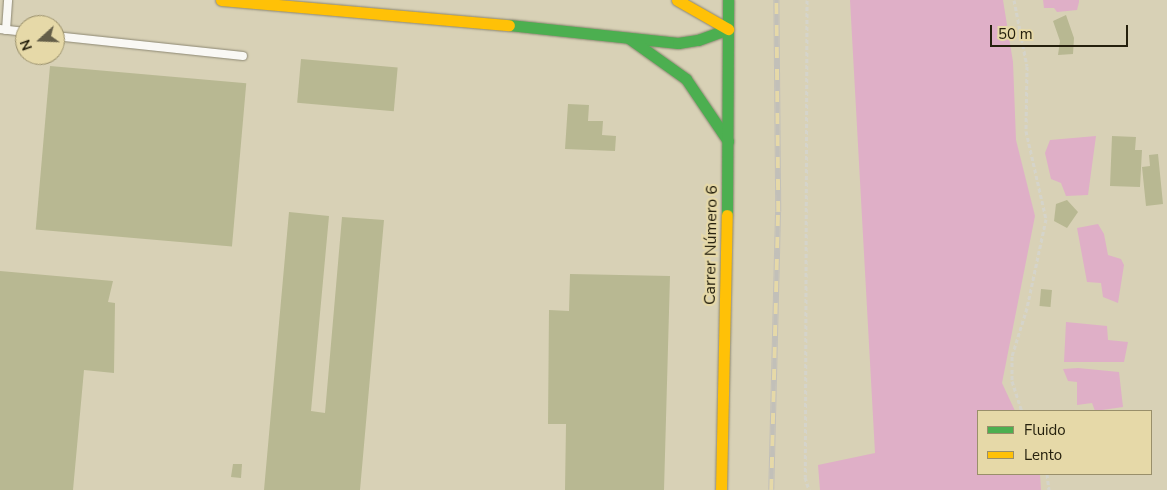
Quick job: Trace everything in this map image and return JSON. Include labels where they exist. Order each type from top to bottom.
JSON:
[{"type":"main road","points":[[222,0],[596,32],[629,38],[686,43],[728,29]]},
{"type":"main road","points":[[678,0],[728,29]]},
{"type":"main road","name":"Carrer Número 6","points":[[721,490],[728,141],[728,0]]},
{"type":"main road","points":[[629,38],[686,79],[728,141]]},
{"type":"lane","points":[[3,30],[8,0]]},
{"type":"lane","points":[[65,37],[243,56]]},
{"type":"path","points":[[807,0],[805,477],[809,490]]},
{"type":"path","points":[[1014,0],[1027,66],[1026,131],[1046,219],[1028,308],[1012,356],[1012,380],[1022,410]]},
{"type":"path","points":[[1047,475],[1050,490]]},
{"type":"shaded area","points":[[850,0],[1003,0],[1013,62],[1016,140],[1035,216],[1002,383],[1015,410],[977,410],[977,475],[1040,475],[1041,490],[820,490],[818,465],[875,453]]},
{"type":"shaded area","points":[[1043,0],[1079,0],[1079,2],[1077,10],[1057,12],[1054,8],[1044,8]]},
{"type":"shaded area","points":[[1096,136],[1088,195],[1066,196],[1061,183],[1051,179],[1045,153],[1050,140]]},
{"type":"shaded area","points":[[1098,224],[1104,234],[1108,255],[1121,259],[1124,265],[1118,303],[1103,297],[1101,283],[1087,282],[1077,228]]},
{"type":"shaded area","points":[[1066,322],[1107,326],[1108,340],[1128,342],[1124,362],[1064,362]]},
{"type":"shaded area","points":[[1078,368],[1119,372],[1123,407],[1095,410],[1092,403],[1077,405],[1077,382],[1068,381],[1063,369]]},
{"type":"building","points":[[1066,15],[1074,38],[1073,54],[1058,55],[1060,41],[1053,21]]},
{"type":"building","points":[[301,59],[398,67],[394,111],[297,103]]},
{"type":"building","points":[[50,66],[246,83],[232,247],[36,229]]},
{"type":"building","points":[[568,104],[589,105],[588,121],[603,121],[602,135],[616,136],[615,151],[565,149]]},
{"type":"building","points":[[1112,136],[1136,137],[1135,150],[1142,150],[1140,187],[1110,186]]},
{"type":"building","points":[[1158,154],[1163,204],[1146,206],[1142,167],[1150,166],[1149,155]]},
{"type":"building","points":[[1067,200],[1078,212],[1067,228],[1054,221],[1056,204]]},
{"type":"building","points":[[289,212],[329,216],[311,411],[325,413],[342,217],[384,220],[360,490],[264,490]]},
{"type":"building","points":[[0,271],[113,281],[108,302],[115,303],[114,373],[84,370],[73,490],[0,490]]},
{"type":"building","points":[[570,274],[670,276],[664,490],[565,490],[566,424],[548,424],[549,310],[569,311]]},
{"type":"building","points":[[1041,289],[1052,290],[1050,307],[1040,306]]},
{"type":"building","points":[[233,464],[242,464],[241,478],[231,477]]},
{"type":"railway","points":[[771,490],[778,212],[776,0]]},
{"type":"traffic: fast","points":[[727,215],[728,0]]},
{"type":"traffic: fast","points":[[509,25],[678,43],[698,40],[728,29]]},
{"type":"traffic: fast","points":[[630,39],[686,79],[728,141]]},
{"type":"traffic: slow","points":[[221,0],[509,25]]},
{"type":"traffic: slow","points":[[677,0],[728,29]]},
{"type":"traffic: slow","points":[[721,490],[727,215]]}]
